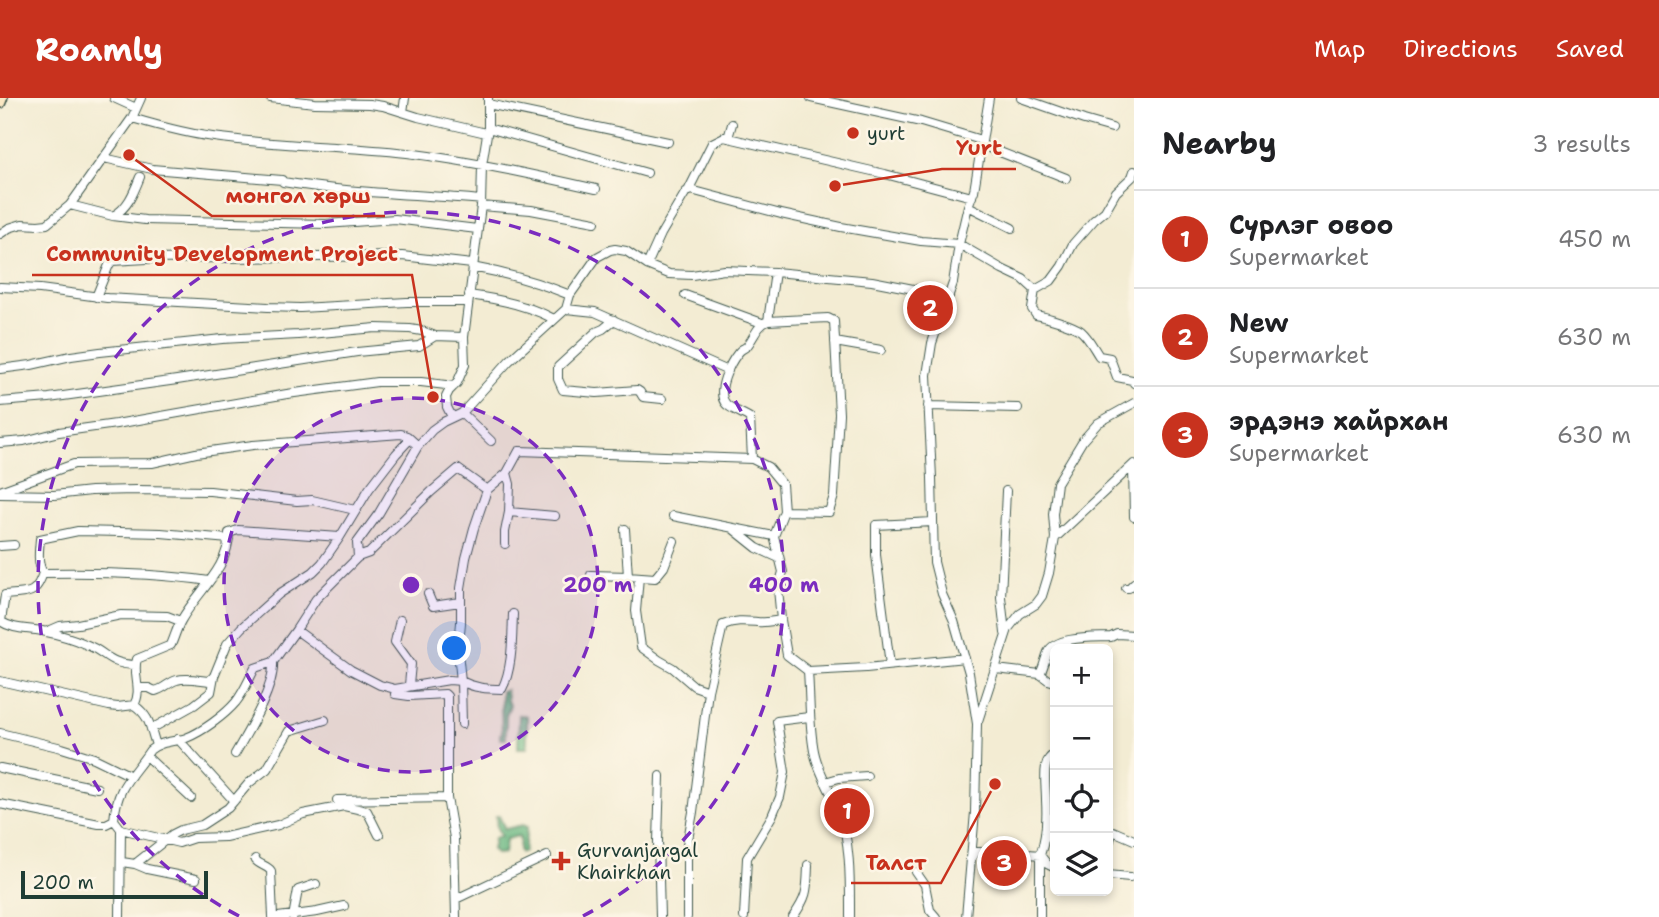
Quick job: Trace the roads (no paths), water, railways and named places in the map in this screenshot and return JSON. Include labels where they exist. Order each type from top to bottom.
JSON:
[{"type":"street","points":[[0,103],[2,98]]},
{"type":"street","points":[[114,98],[136,108]]},
{"type":"street","points":[[0,234],[22,224],[47,224],[70,205],[132,118],[141,98]]},
{"type":"street","points":[[270,98],[315,103],[370,104],[647,173]]},
{"type":"street","points":[[403,112],[405,98]]},
{"type":"street","points":[[811,98],[921,122],[982,142],[1066,178]]},
{"type":"street","points":[[966,917],[975,813],[977,724],[965,658],[954,621],[942,594],[934,562],[927,375],[932,343],[953,283],[959,244],[972,197],[989,98]]},
{"type":"street","points":[[1021,98],[1112,128]]},
{"type":"street","points":[[452,417],[446,403],[449,391],[457,383],[465,365],[464,337],[481,203],[488,101],[667,142]]},
{"type":"street","points":[[132,118],[220,138],[407,153],[482,165],[596,189]]},
{"type":"street","points":[[728,138],[732,124]]},
{"type":"street","points":[[648,265],[660,234],[688,192],[712,143],[724,137],[972,197]]},
{"type":"street","points":[[104,159],[152,169],[282,180],[318,188],[421,195],[595,222]]},
{"type":"street","points":[[1134,172],[1116,192],[1105,211],[1073,244],[1051,281],[1035,290],[1031,309],[1036,315],[1078,329],[1098,356],[1110,358],[1117,377],[1132,380],[1134,383]]},
{"type":"street","points":[[113,216],[121,212],[141,177]]},
{"type":"street","points":[[688,192],[691,190],[841,227],[922,241],[959,244],[1023,279],[1035,290]]},
{"type":"street","points":[[70,205],[113,216],[145,220],[314,224],[395,219],[477,229]]},
{"type":"street","points":[[968,206],[1012,228]]},
{"type":"street","points":[[358,557],[357,543],[379,513],[418,446],[432,430],[462,413],[509,361],[566,309],[570,295],[597,257],[610,250],[626,251],[669,274],[692,275],[723,270],[775,272],[872,281],[949,296]]},
{"type":"street","points":[[96,297],[112,261],[402,256],[472,265],[548,286],[570,295]]},
{"type":"street","points":[[752,459],[750,418],[726,404],[722,395],[723,383],[739,351],[747,346],[765,322],[775,272]]},
{"type":"street","points":[[2,286],[161,302],[300,308],[468,298],[497,299],[528,307],[554,319]]},
{"type":"street","points":[[685,295],[765,322],[831,318],[834,321],[839,414],[834,496],[829,512],[784,511]]},
{"type":"street","points":[[566,309],[595,312],[728,371]]},
{"type":"street","points":[[614,320],[596,332],[558,367],[558,379],[563,390],[597,393],[637,390],[643,397],[662,399]]},
{"type":"street","points":[[0,369],[100,352],[376,328],[410,329],[435,336],[464,337]]},
{"type":"street","points":[[0,402],[49,398],[358,352],[419,346],[435,336]]},
{"type":"street","points":[[835,342],[881,350]]},
{"type":"street","points":[[0,443],[287,394],[377,382],[454,386]]},
{"type":"street","points":[[977,724],[1006,636],[1014,620],[1036,604],[1042,596],[1055,538],[1053,514],[1057,483],[1083,440],[1098,423],[1134,403]]},
{"type":"street","points":[[928,406],[1018,408]]},
{"type":"street","points":[[462,413],[491,441]]},
{"type":"street","points":[[0,492],[74,464],[152,463],[196,453],[253,445],[401,434],[418,446]]},
{"type":"street","points":[[151,729],[194,705],[211,692],[214,676],[227,644],[279,594],[322,564],[369,489],[410,439]]},
{"type":"street","points":[[462,724],[458,652],[461,630],[460,602],[466,558],[487,490],[507,473],[519,451],[752,459],[768,467],[782,484],[784,511],[774,536],[783,572],[778,589],[787,655],[808,671],[965,658]]},
{"type":"street","points":[[1055,538],[1133,465]]},
{"type":"street","points":[[1133,465],[1134,517]]},
{"type":"street","points":[[120,917],[121,829],[114,820],[116,801],[122,788],[146,756],[156,745],[184,739],[225,712],[237,700],[255,668],[273,662],[316,599],[358,557],[369,553],[458,469],[487,490]]},
{"type":"street","points":[[505,544],[510,484],[507,473]]},
{"type":"street","points":[[0,492],[54,495],[91,491],[210,491],[297,501],[312,500],[355,510]]},
{"type":"street","points":[[1006,491],[1001,597],[1006,636]]},
{"type":"street","points":[[509,512],[555,516]]},
{"type":"street","points":[[673,516],[774,536]]},
{"type":"street","points":[[890,665],[876,555],[876,525],[933,522]]},
{"type":"street","points":[[732,527],[757,548],[779,558]]},
{"type":"street","points":[[625,529],[628,576]]},
{"type":"street","points":[[134,705],[138,698],[135,665],[137,659],[172,645],[180,621],[219,569],[226,553],[229,533],[238,530],[340,537]]},
{"type":"street","points":[[135,665],[112,661],[86,644],[46,632],[11,628],[1,621],[5,595],[34,591],[39,586],[43,573],[39,561],[40,538],[78,531],[161,533],[229,539]]},
{"type":"street","points":[[592,575],[655,578],[664,567],[674,541]]},
{"type":"street","points":[[0,546],[14,545]]},
{"type":"street","points":[[43,573],[102,572],[209,581]]},
{"type":"street","points":[[639,576],[636,611],[641,647],[694,686],[708,691]]},
{"type":"street","points":[[1126,588],[1134,583]]},
{"type":"street","points":[[428,594],[433,606],[460,602]]},
{"type":"street","points":[[296,630],[331,656],[380,685],[395,689],[449,680],[476,687],[502,689],[512,647],[513,614]]},
{"type":"street","points":[[46,632],[60,626],[121,615],[167,616],[180,621]]},
{"type":"street","points":[[401,620],[395,642],[411,664],[409,685]]},
{"type":"street","points":[[687,917],[687,845],[708,691],[723,625],[746,620],[760,623],[781,620]]},
{"type":"street","points":[[1040,674],[1050,648],[1056,643],[1117,634],[1134,635]]},
{"type":"street","points":[[235,754],[264,700],[274,670],[273,662]]},
{"type":"street","points":[[996,669],[1040,674],[1050,681]]},
{"type":"street","points":[[808,671],[814,751],[839,813],[844,833],[850,881],[850,917]]},
{"type":"street","points":[[138,688],[155,691],[174,680],[209,681],[214,676]]},
{"type":"street","points":[[0,681],[109,706],[134,705],[144,711],[156,745]]},
{"type":"street","points":[[395,694],[447,696],[447,798],[454,838],[456,917]]},
{"type":"street","points":[[744,917],[747,858],[772,816],[780,797],[785,772],[777,722],[810,717]]},
{"type":"street","points":[[135,864],[164,840],[181,830],[202,825],[221,813],[249,783],[267,769],[289,731],[325,720]]},
{"type":"street","points":[[0,733],[94,758],[131,776]]},
{"type":"street","points":[[178,739],[234,801]]},
{"type":"street","points":[[146,756],[191,798]]},
{"type":"street","points":[[1040,917],[1040,855],[1047,803],[1046,764],[1050,757]]},
{"type":"street","points":[[0,768],[97,788]]},
{"type":"street","points":[[660,776],[660,917]]},
{"type":"street","points":[[825,782],[867,776]]},
{"type":"street","points":[[337,800],[447,798]]},
{"type":"street","points":[[0,804],[99,824],[114,820]]},
{"type":"street","points":[[121,829],[179,843],[194,838],[225,837],[278,825],[303,814],[344,806],[367,811],[380,835]]},
{"type":"street","points":[[1112,833],[1113,831],[1134,840]]},
{"type":"street","points":[[970,859],[976,852],[1004,852],[1040,855],[1050,866]]},
{"type":"street","points":[[456,899],[547,856]]},
{"type":"street","points":[[256,859],[271,871],[275,917],[344,906]]},
{"type":"street","points":[[122,862],[195,879]]},
{"type":"street","points":[[793,917],[807,893],[808,864]]},
{"type":"street","points":[[916,872],[925,885],[930,910],[936,917]]},
{"type":"street","points":[[1113,875],[1130,877]]},
{"type":"street","points":[[294,915],[298,890],[316,884]]},
{"type":"place","name":"yurt","points":[[853,133]]},
{"type":"place","name":"монгол хөрш","points":[[129,155]]},
{"type":"place","name":"Yurt","points":[[835,186]]},
{"type":"place","name":"New","points":[[930,308]]},
{"type":"place","name":"Community Development Project","points":[[433,397]]},
{"type":"place","name":"Талст","points":[[995,784]]},
{"type":"place","name":"Сүрлэг овоо","points":[[847,811]]},
{"type":"place","name":"Gurvanjargal Khairkhan","points":[[561,861]]},
{"type":"place","name":"эрдэнэ хайрхан","points":[[1004,863]]}]
